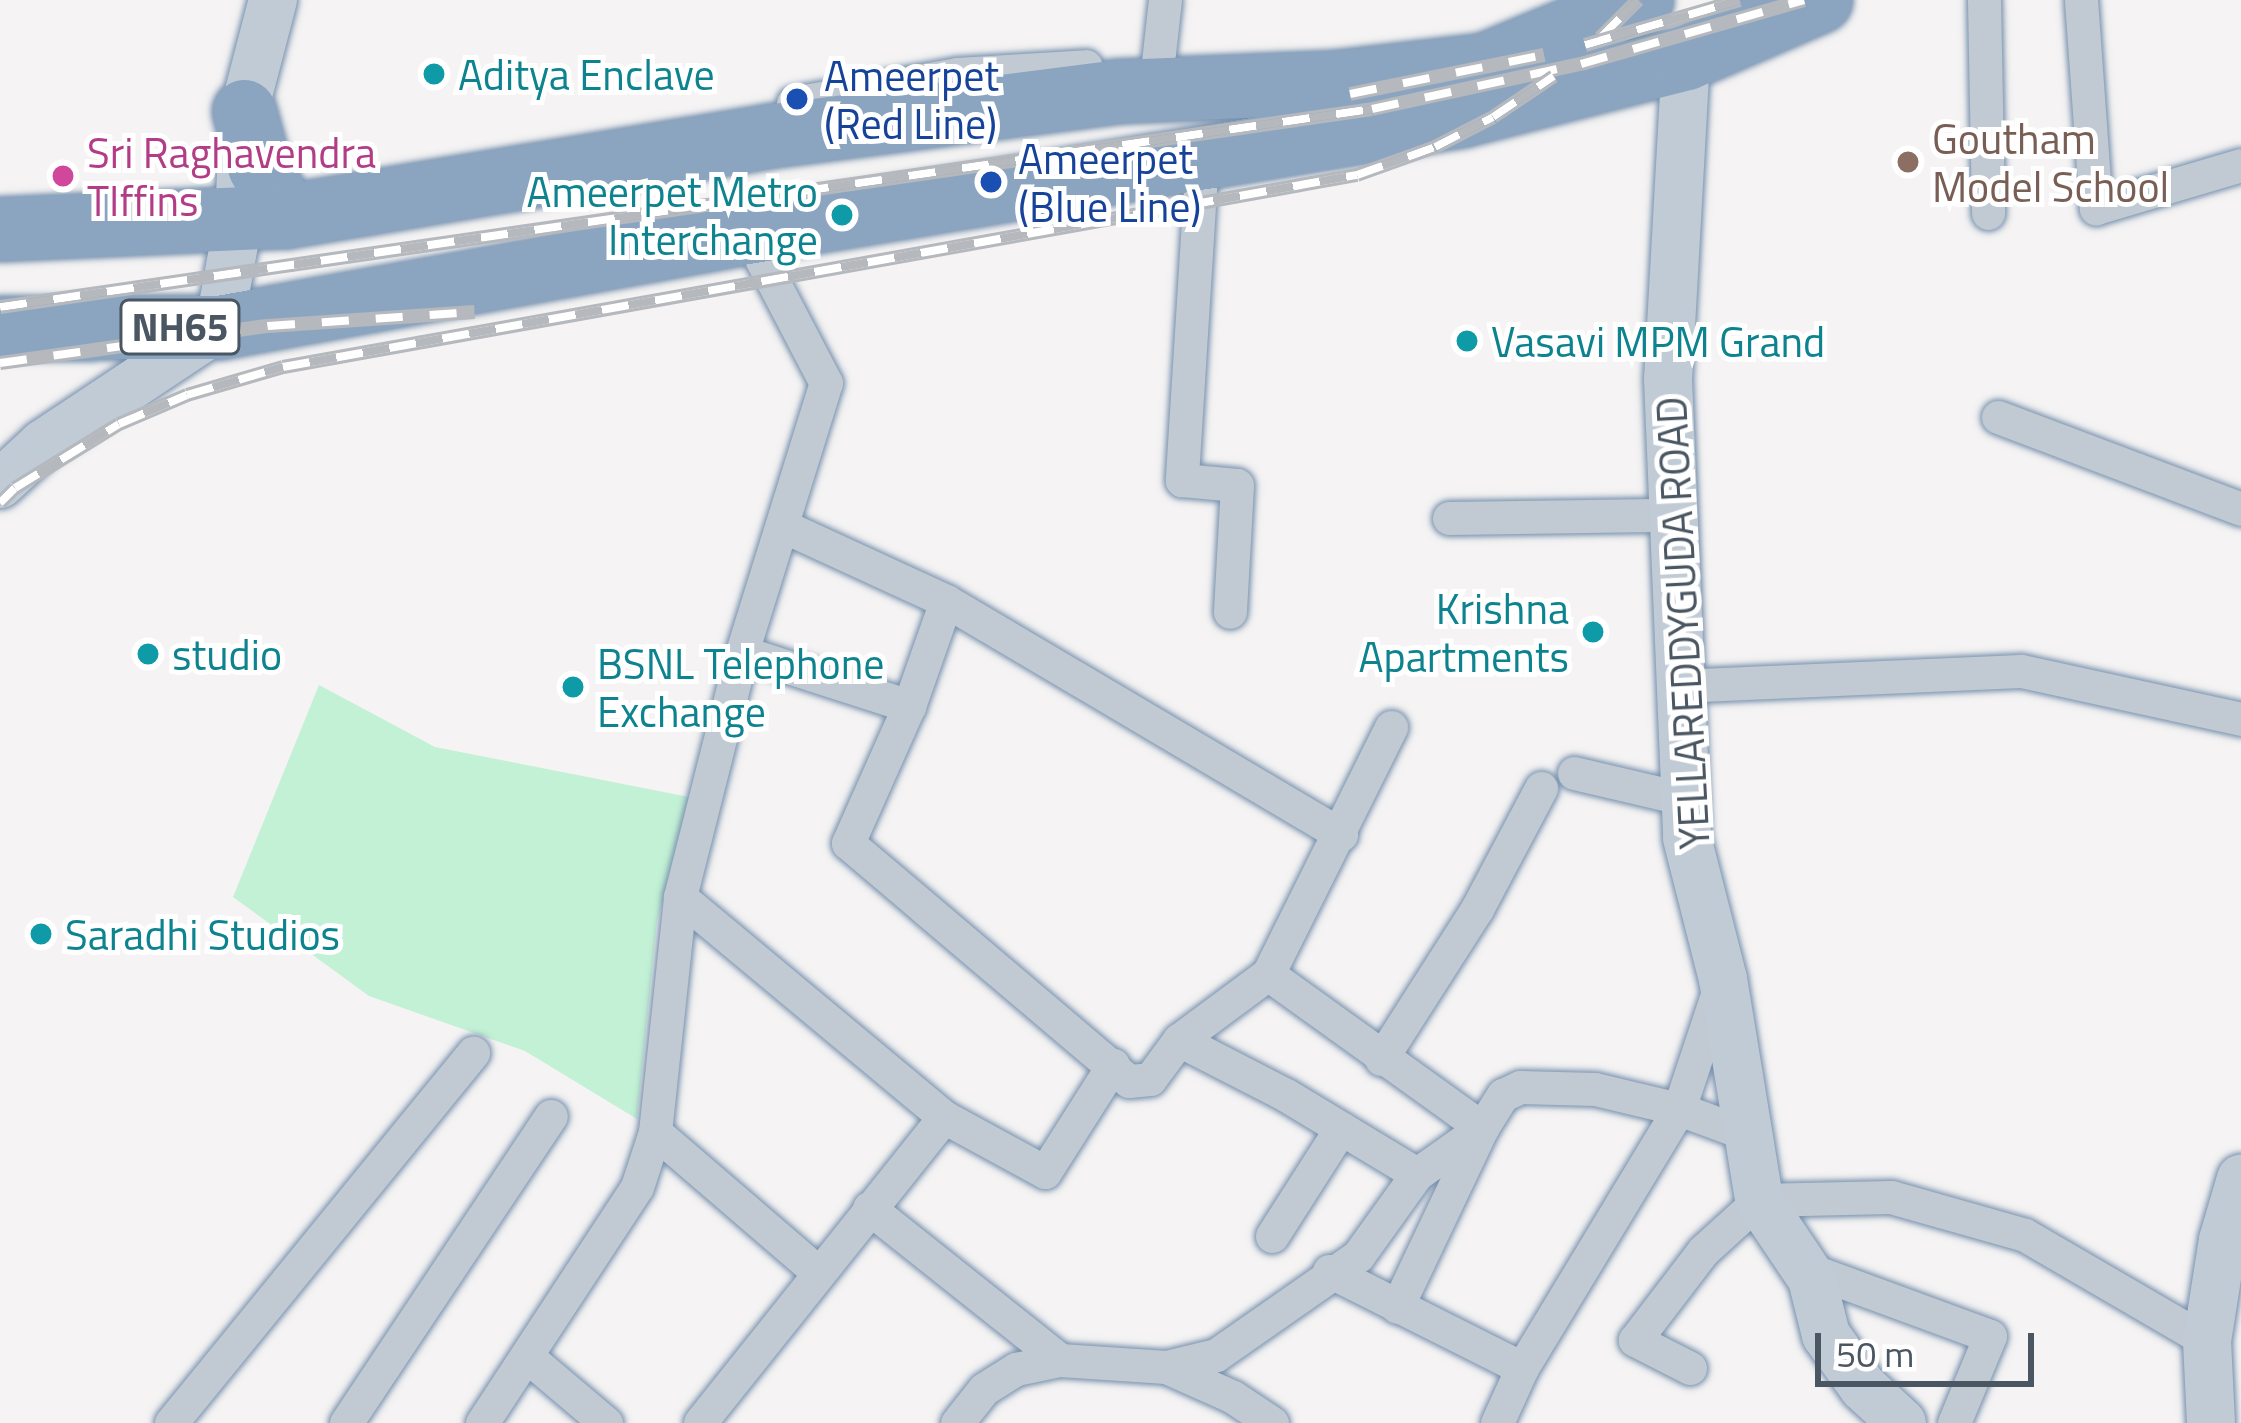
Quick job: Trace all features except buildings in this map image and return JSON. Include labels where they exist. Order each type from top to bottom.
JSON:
[{"type":"highway","points":[[0,229],[263,216],[766,136],[1117,91],[1184,74],[1337,82],[1484,65],[1641,0]]},
{"type":"highway","name":"NH65","points":[[0,328],[219,327],[747,232],[1484,111],[1686,58],[1820,0]]},
{"type":"highway","points":[[244,112],[259,166],[263,216]]},
{"type":"highway","points":[[441,191],[491,278]]},
{"type":"street","points":[[244,112],[273,0]]},
{"type":"street","points":[[1165,0],[1184,74]]},
{"type":"street","points":[[1984,0],[1988,213]]},
{"type":"street","points":[[2081,0],[2096,208],[2241,165]]},
{"type":"street","name":"YELLAREDDYGUDA ROAD","points":[[1686,58],[1668,379],[1677,686],[1687,838],[1723,979],[1760,1201],[1805,1268],[1826,1335],[1863,1387],[1902,1423]]},
{"type":"street","points":[[1202,158],[1182,480],[1237,485],[1230,612]]},
{"type":"street","points":[[0,484],[43,444],[219,327],[263,216]]},
{"type":"street","points":[[482,1423],[529,1358],[637,1187],[655,1132],[680,897],[742,652],[785,527],[826,382],[747,232]]},
{"type":"street","points":[[1998,417],[2241,509]]},
{"type":"street","points":[[1449,518],[1675,515]]},
{"type":"street","points":[[785,527],[946,602],[1341,835]]},
{"type":"street","points":[[946,602],[909,706],[848,843],[1130,1081],[1144,1083],[1180,1040],[1268,974],[1341,835],[1390,727]]},
{"type":"street","points":[[742,652],[909,706]]},
{"type":"street","points":[[1677,686],[2021,671],[2241,719]]},
{"type":"street","points":[[1574,773],[1685,799]]},
{"type":"street","points":[[1381,1059],[1478,909],[1541,788]]},
{"type":"street","points":[[680,897],[944,1117],[1045,1172],[1113,1065]]},
{"type":"street","points":[[1268,974],[1482,1128]]},
{"type":"street","points":[[1497,1423],[1522,1368],[1679,1109],[1723,979]]},
{"type":"street","points":[[1180,1040],[1417,1174]]},
{"type":"street","points":[[171,1423],[473,1053]]},
{"type":"street","points":[[1397,1307],[1502,1095],[1520,1087],[1595,1088],[1679,1109],[1749,1136]]},
{"type":"street","points":[[346,1423],[551,1116]]},
{"type":"street","points":[[700,1423],[944,1117]]},
{"type":"street","points":[[1272,1236],[1341,1128]]},
{"type":"street","points":[[957,1423],[984,1389],[1016,1369],[1060,1360],[1166,1367],[1216,1355],[1317,1288],[1329,1271],[1358,1256],[1417,1174],[1482,1128]]},
{"type":"street","points":[[655,1132],[818,1272]]},
{"type":"street","points":[[2211,1423],[2207,1341],[2232,1244],[2241,1180]]},
{"type":"street","points":[[1690,1368],[1635,1340],[1703,1252],[1760,1201],[1891,1196],[2025,1234],[2207,1341]]},
{"type":"street","points":[[868,1208],[1060,1360]]},
{"type":"street","points":[[1805,1268],[1990,1336],[1954,1423]]},
{"type":"street","points":[[1329,1271],[1522,1368]]},
{"type":"street","points":[[529,1358],[606,1423]]},
{"type":"street","points":[[1166,1367],[1233,1397],[1272,1423]]},
{"type":"green space","points":[[319,685],[435,747],[689,797],[657,922],[637,1119],[525,1051],[369,996],[233,897]]},
{"type":"railway","points":[[1600,38],[1638,0]]},
{"type":"railway","points":[[1585,45],[1740,0]]},
{"type":"railway","points":[[0,307],[1372,109],[1581,64],[1804,0]]},
{"type":"railway","points":[[1350,94],[1544,55]]},
{"type":"railway","points":[[0,503],[15,488],[119,424],[187,395],[283,367],[1357,175],[1435,147],[1493,117],[1554,76]]},
{"type":"railway","points":[[0,363],[268,326],[475,312]]},
{"type":"place","name":"Aditya Enclave","points":[[434,74]]},
{"type":"place","name":"Ameerpet (Red Line)","points":[[797,99]]},
{"type":"place","name":"Goutham Model School","points":[[1908,162]]},
{"type":"place","name":"Sri Raghavendra TIffins","points":[[63,176]]},
{"type":"place","name":"Ameerpet (Blue Line)","points":[[991,182]]},
{"type":"place","name":"Ameerpet Metro Interchange","points":[[842,215]]},
{"type":"place","name":"Vasavi MPM Grand","points":[[1467,341]]},
{"type":"place","name":"Krishna Apartments","points":[[1593,632]]},
{"type":"place","name":"studio","points":[[148,654]]},
{"type":"place","name":"BSNL Telephone Exchange","points":[[573,687]]},
{"type":"place","name":"Saradhi Studios","points":[[41,934]]}]
